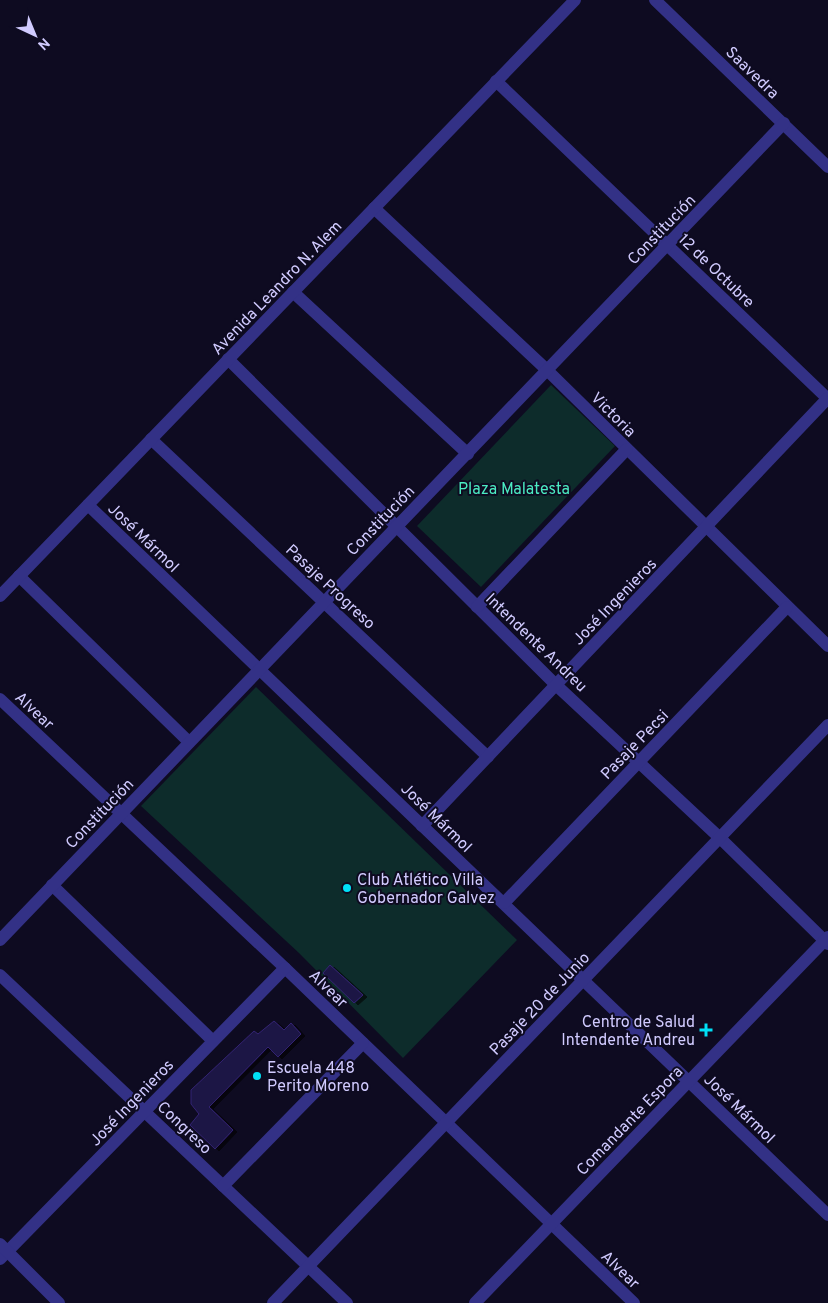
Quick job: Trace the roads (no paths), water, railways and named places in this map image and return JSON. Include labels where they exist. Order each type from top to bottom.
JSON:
[{"type":"street","name":"Avenida Leandro N. Alem","points":[[0,596],[575,0]]},
{"type":"street","name":"Saavedra","points":[[656,0],[828,167]]},
{"type":"street","name":"12 de Octubre","points":[[496,81],[828,399]]},
{"type":"street","name":"Constitución","points":[[0,940],[784,123]]},
{"type":"street","name":"Victoria","points":[[374,208],[548,371],[828,646]]},
{"type":"street","points":[[294,292],[468,454]]},
{"type":"street","name":"Intendente Andreu","points":[[228,359],[556,685],[827,940]]},
{"type":"street","name":"José Ingenieros","points":[[422,826],[828,399]]},
{"type":"street","name":"Pasaje Progreso","points":[[151,439],[488,757]]},
{"type":"street","points":[[477,607],[627,449]]},
{"type":"street","name":"José Mármol","points":[[88,505],[828,1215]]},
{"type":"street","points":[[19,576],[189,742]]},
{"type":"street","name":"Pasaje Pecsi","points":[[504,903],[787,607]]},
{"type":"street","name":"Alvear","points":[[0,699],[285,968],[634,1303]]},
{"type":"street","name":"Pasaje 20 de Junio","points":[[273,1303],[828,725]]},
{"type":"street","points":[[52,886],[213,1041]]},
{"type":"street","name":"Comandante Espora","points":[[475,1303],[827,940]]},
{"type":"street","name":"José Ingenieros","points":[[3,1252],[285,968]]},
{"type":"street","name":"Congreso","points":[[0,975],[347,1303]]},
{"type":"street","points":[[223,1186],[363,1043]]},
{"type":"street","points":[[3,1252],[59,1303]]},
{"type":"place","name":"Club Atlético Villa Gobernador Galvez","points":[[347,888]]},
{"type":"place","name":"Centro de Salud Intendente Andreu","points":[[706,1030]]},
{"type":"place","name":"Escuela 448 Perito Moreno","points":[[257,1076]]},
{"type":"park label","name":"Plaza Malatesta","points":[[514,488]]}]
